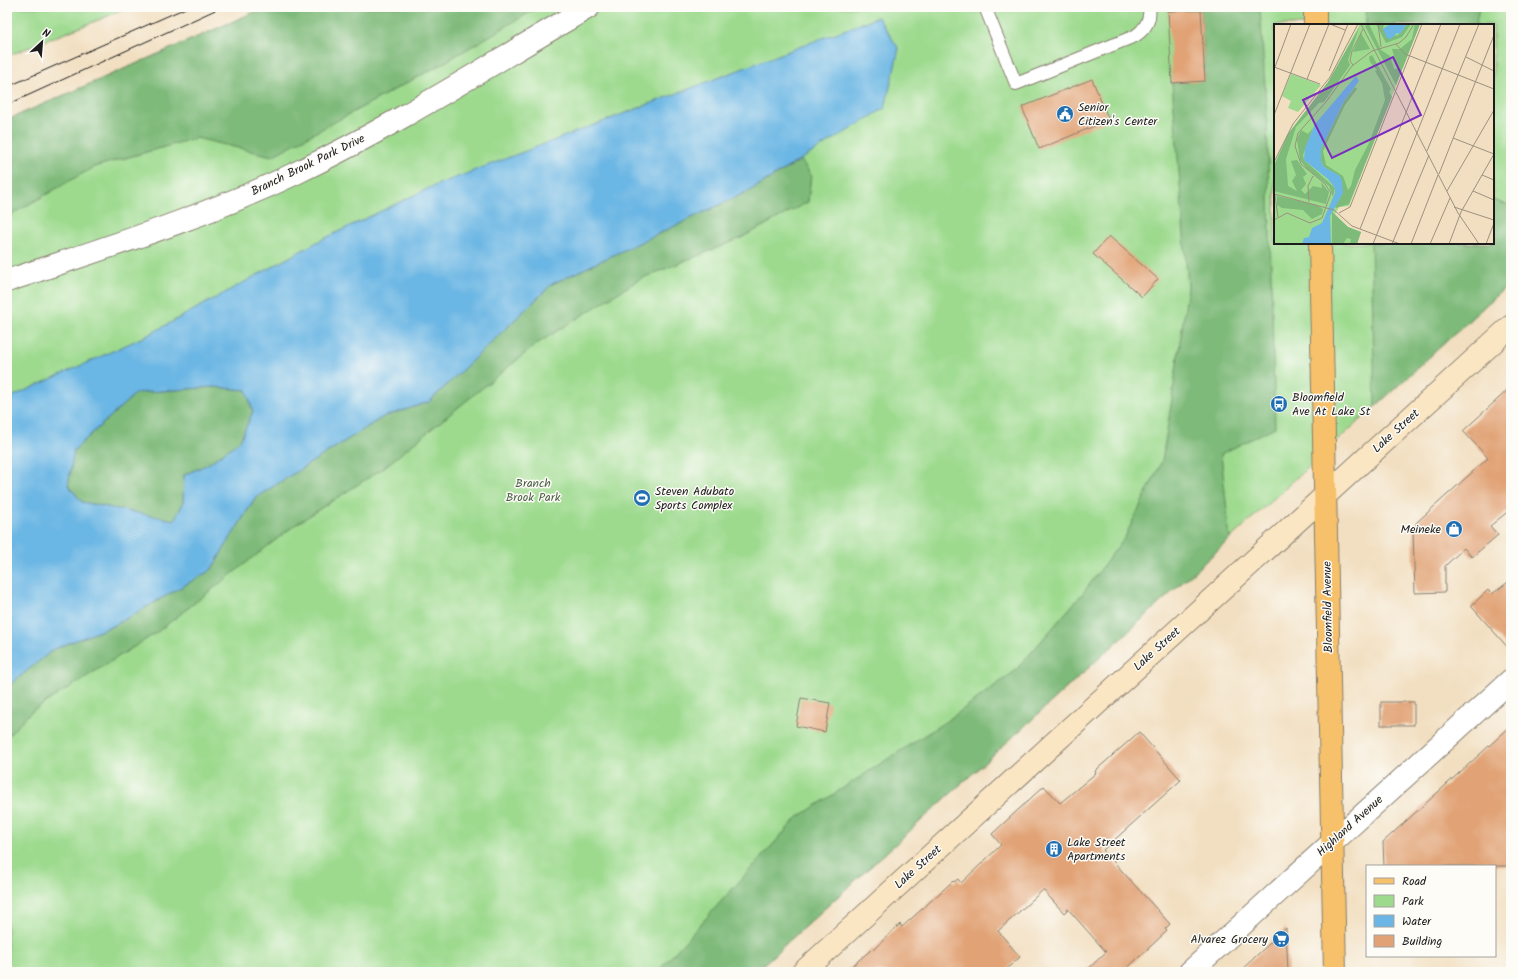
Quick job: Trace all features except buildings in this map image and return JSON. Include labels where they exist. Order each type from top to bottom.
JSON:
[{"type":"main road","points":[[1315,7],[1315,24]]},
{"type":"main road","name":"Bloomfield Avenue","points":[[1320,244],[1335,972]]},
{"type":"street","name":"Branch Brook Park Drive","points":[[7,281],[199,215],[297,173],[398,119],[589,7]]},
{"type":"street","name":"Lake Street","points":[[803,972],[1511,326]]},
{"type":"street","name":"Highland Avenue","points":[[1190,972],[1511,680]]},
{"type":"lane","points":[[985,7],[1016,84],[1135,36],[1141,32],[1149,21],[1149,7]]},
{"type":"green space","points":[[7,7],[131,7],[7,56]]},
{"type":"green space","name":"Branch Brook Park","points":[[266,7],[1511,7],[1511,282],[755,972],[7,972],[7,120]]},
{"type":"green space","points":[[266,7],[539,7],[440,65],[272,156],[196,138],[94,167],[7,217],[7,120]]},
{"type":"green space","points":[[1168,7],[1260,7],[1267,118],[1275,427],[1221,454],[1230,539],[755,972],[657,972],[797,818],[951,718],[1015,671],[1083,593],[1125,537],[1162,461],[1188,287],[1172,83],[1205,80],[1201,10],[1168,11]]},
{"type":"green space","points":[[1366,7],[1479,7],[1476,24],[1366,24]]},
{"type":"green space","points":[[801,160],[811,175],[808,202],[739,239],[640,279],[538,343],[382,469],[295,525],[156,633],[32,711],[7,737],[7,687],[54,649],[115,625],[211,570],[255,498],[383,417],[429,402],[552,284],[751,190]]},
{"type":"green space","points":[[1511,185],[1511,282],[1375,407],[1371,244],[1494,244],[1494,200],[1508,205]]},
{"type":"green space","points":[[213,387],[246,390],[253,411],[240,441],[208,464],[184,475],[183,504],[174,521],[82,502],[68,485],[74,450],[136,393]]},
{"type":"water","points":[[878,17],[899,49],[885,108],[751,190],[552,284],[429,402],[383,417],[255,498],[211,570],[115,625],[54,649],[7,687],[7,399],[150,334],[317,242],[431,187]],"holes":[[[213,387],[246,390],[253,411],[240,441],[208,464],[184,475],[183,504],[174,520],[82,502],[68,485],[74,450],[136,393]]]},
{"type":"tram line","points":[[7,87],[188,7]]},
{"type":"tram line","points":[[7,105],[222,7]]},
{"type":"place","name":"Senior Citizen's Center","points":[[1065,114]]},
{"type":"place","name":"Bloomfield Ave At Lake St","points":[[1279,404]]},
{"type":"place","name":"Steven Adubato Sports Complex","points":[[642,498]]},
{"type":"place","name":"Meineke","points":[[1454,529]]},
{"type":"place","name":"Lake Street Apartments","points":[[1054,849]]},
{"type":"place","name":"Alvarez Grocery","points":[[1281,939]]}]
